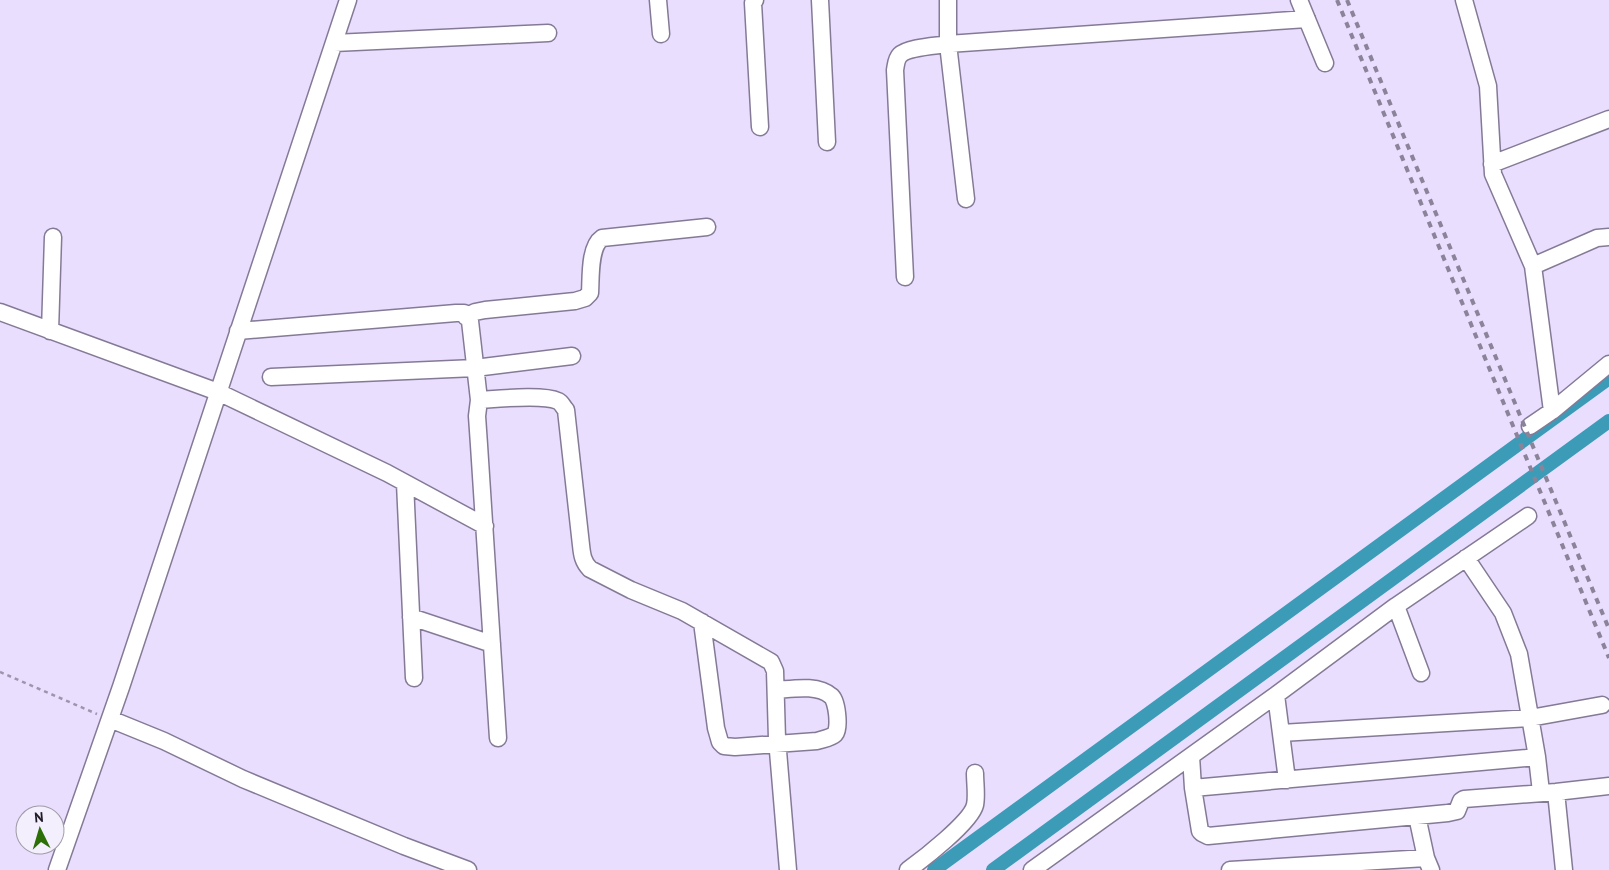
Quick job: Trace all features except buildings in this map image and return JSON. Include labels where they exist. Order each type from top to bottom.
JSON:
[{"type":"street","points":[[57,870],[110,719],[348,0]]},
{"type":"street","points":[[658,0],[661,34]]},
{"type":"street","points":[[755,0],[753,3],[760,127]]},
{"type":"street","points":[[820,0],[827,142]]},
{"type":"street","points":[[948,0],[948,44],[966,198]]},
{"type":"street","points":[[1299,0],[1325,62]]},
{"type":"street","points":[[1464,0],[1488,86],[1493,174],[1533,266],[1552,411]]},
{"type":"street","points":[[905,277],[895,70],[896,62],[900,55],[908,51],[948,44],[1307,19]]},
{"type":"street","points":[[334,43],[548,33]]},
{"type":"street","points":[[1492,164],[1609,119]]},
{"type":"street","points":[[466,317],[475,312],[486,310],[575,301],[585,298],[590,293],[593,252],[597,242],[602,238],[707,227]]},
{"type":"street","points":[[50,331],[53,237]]},
{"type":"street","points":[[1533,266],[1597,238],[1609,237]]},
{"type":"street","points":[[0,312],[218,392],[404,483],[484,526]]},
{"type":"street","points":[[238,331],[456,313],[464,314],[470,321],[479,400],[477,416],[498,738]]},
{"type":"street","points":[[271,377],[475,368],[572,356]]},
{"type":"street","points":[[1530,426],[1552,411],[1609,364]]},
{"type":"street","points":[[479,400],[532,398],[552,399],[560,402],[566,410],[580,545],[586,565],[590,569],[631,590],[682,611],[771,662],[776,670],[778,744],[788,870]]},
{"type":"street","points":[[404,483],[414,678]]},
{"type":"street","points":[[1032,870],[1276,695],[1396,606],[1497,539],[1528,516]]},
{"type":"street","points":[[1466,558],[1503,613],[1519,654],[1537,757],[1548,792],[1564,870]]},
{"type":"street","points":[[1396,606],[1421,673]]},
{"type":"street","points":[[411,616],[492,644]]},
{"type":"street","points":[[702,622],[716,728],[720,742],[724,746],[735,747],[817,741],[829,738],[838,729],[836,703],[831,696],[812,689],[776,690]]},
{"type":"street","points":[[1276,695],[1287,780]]},
{"type":"street","points":[[1281,733],[1530,718],[1602,705]]},
{"type":"street","points":[[110,719],[164,741],[243,779],[459,868]]},
{"type":"street","points":[[1191,756],[1193,788],[1200,831],[1208,836],[1454,812],[1459,808],[1461,801],[1464,799],[1609,786]]},
{"type":"street","points":[[1193,788],[1537,757]]},
{"type":"street","points":[[908,870],[968,818],[975,805],[975,773]]},
{"type":"street","points":[[1230,870],[1429,864],[1417,816]]},
{"type":"path","points":[[0,672],[110,719]]},
{"type":"waterway","points":[[934,870],[1609,378]]},
{"type":"waterway","points":[[993,870],[1609,421]]},
{"type":"railway","points":[[1337,0],[1609,658]]},
{"type":"railway","points":[[1347,0],[1609,629]]}]
